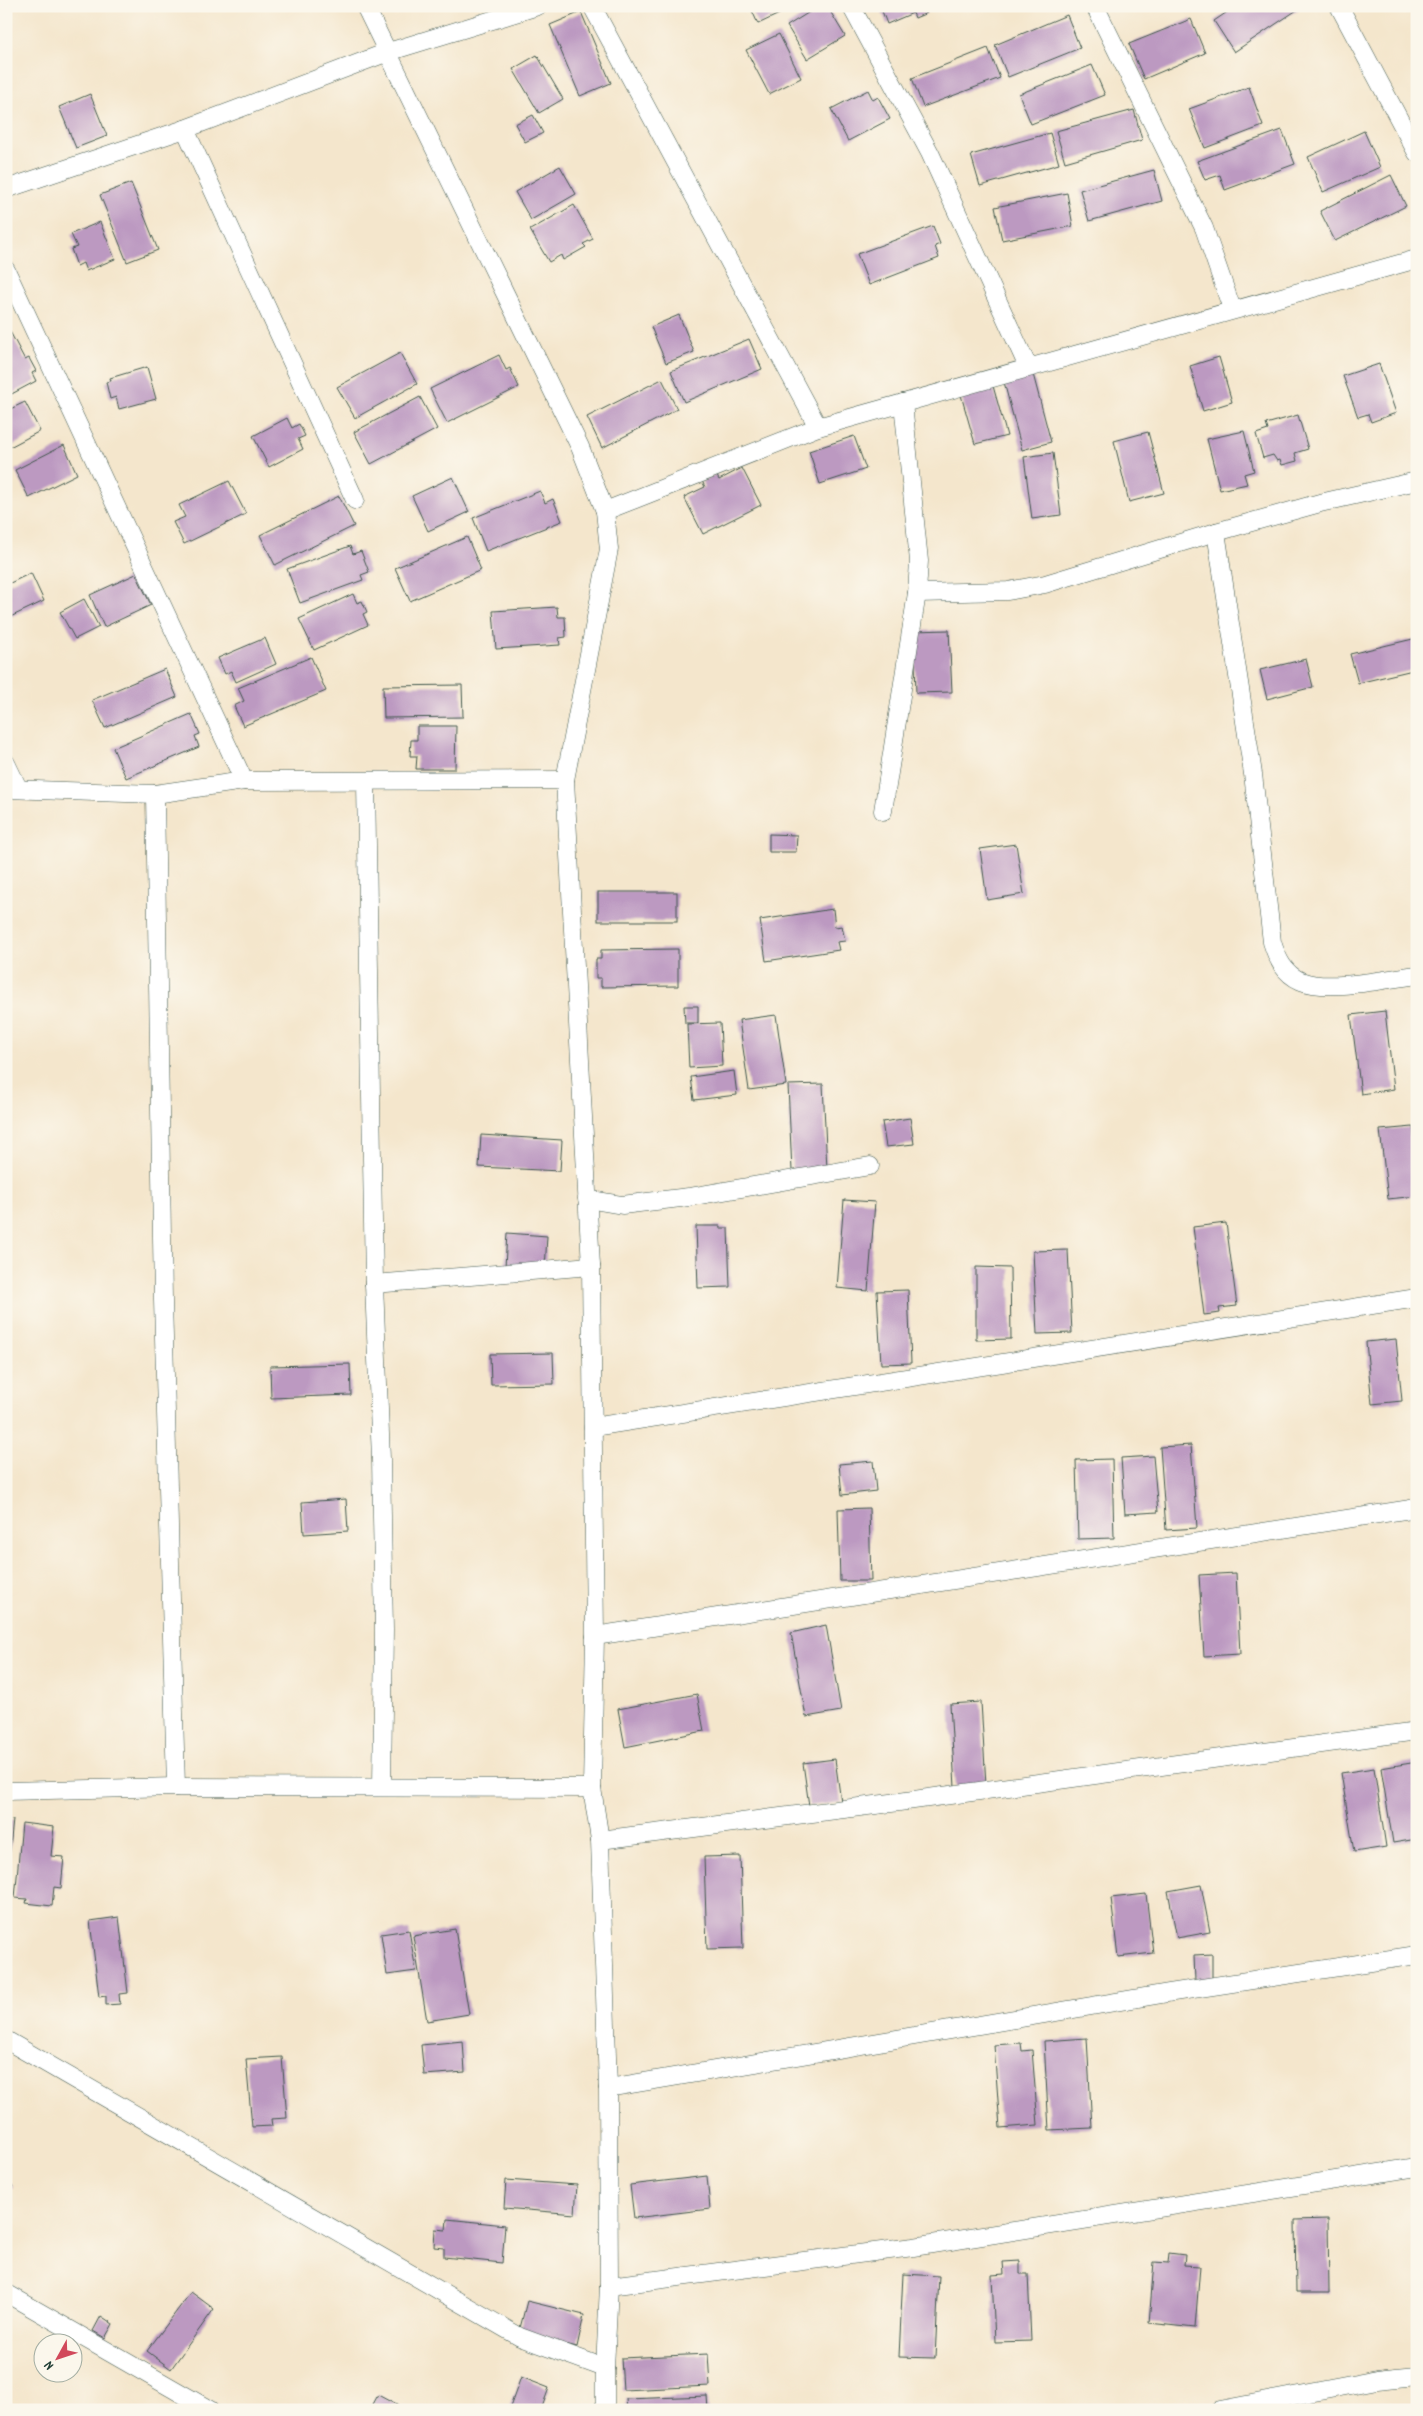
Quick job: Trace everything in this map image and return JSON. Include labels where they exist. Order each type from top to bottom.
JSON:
[{"type":"street","points":[[365,6],[580,447],[605,511],[609,549],[565,780],[591,1266],[595,1636],[592,1788],[600,1840],[608,2088],[610,2286],[604,2368],[605,2410]]},
{"type":"street","points":[[6,189],[185,129],[388,52],[538,6]]},
{"type":"street","points":[[592,6],[818,427]]},
{"type":"street","points":[[852,6],[930,153],[1028,367]]},
{"type":"street","points":[[1095,6],[1204,228],[1232,309]]},
{"type":"street","points":[[1339,6],[1417,152]]},
{"type":"street","points":[[185,129],[355,500]]},
{"type":"street","points":[[605,511],[818,427],[1417,258]]},
{"type":"street","points":[[6,270],[244,781]]},
{"type":"street","points":[[883,811],[917,594],[919,561],[903,403]]},
{"type":"street","points":[[917,594],[1008,591],[1045,584],[1216,532],[1320,503],[1417,480]]},
{"type":"street","points":[[1216,532],[1253,774],[1272,942],[1278,960],[1289,973],[1300,981],[1310,984],[1359,984],[1417,975]]},
{"type":"street","points":[[6,763],[12,788],[155,794],[244,781],[565,780]]},
{"type":"street","points":[[366,782],[374,1284],[381,1459],[384,1630],[382,1786]]},
{"type":"street","points":[[155,794],[163,1300],[176,1787]]},
{"type":"street","points":[[587,1199],[622,1205],[641,1203],[689,1197],[870,1166]]},
{"type":"street","points":[[374,1284],[591,1266]]},
{"type":"street","points":[[593,1426],[1417,1298]]},
{"type":"street","points":[[595,1636],[1417,1508]]},
{"type":"street","points":[[600,1840],[899,1802],[1175,1763],[1417,1732]]},
{"type":"street","points":[[6,1791],[176,1787],[592,1788]]},
{"type":"street","points":[[608,2088],[1168,1993],[1417,1955]]},
{"type":"street","points":[[6,2040],[520,2337],[604,2368]]},
{"type":"street","points":[[610,2286],[913,2247],[1417,2167]]},
{"type":"street","points":[[6,2293],[210,2410]]},
{"type":"street","points":[[1220,2410],[1376,2380],[1417,2376]]},
{"type":"building","points":[[750,6],[796,6],[758,24]]},
{"type":"building","points":[[819,6],[827,6],[845,36],[807,59],[787,26]]},
{"type":"building","points":[[880,6],[930,6],[925,9],[927,13],[915,18],[913,13],[887,24]]},
{"type":"building","points":[[1236,6],[1303,6],[1234,52],[1214,21]]},
{"type":"building","points":[[581,12],[611,83],[580,96],[550,25]]},
{"type":"building","points":[[1067,15],[1080,48],[1008,77],[995,45]]},
{"type":"building","points":[[1191,19],[1205,53],[1144,79],[1129,44]]},
{"type":"building","points":[[779,34],[801,78],[769,94],[746,50]]},
{"type":"building","points":[[988,48],[1000,78],[923,107],[912,78]]},
{"type":"building","points":[[537,55],[563,99],[539,113],[513,69]]},
{"type":"building","points":[[1092,65],[1105,95],[1031,124],[1019,94]]},
{"type":"building","points":[[1249,87],[1263,126],[1205,148],[1189,109]]},
{"type":"building","points":[[868,90],[873,100],[878,97],[890,119],[848,141],[831,109]]},
{"type":"building","points":[[90,94],[107,136],[76,148],[59,107]]},
{"type":"building","points":[[1134,110],[1142,140],[1065,162],[1056,131]]},
{"type":"building","points":[[533,115],[543,133],[525,142],[515,124]]},
{"type":"building","points":[[1282,130],[1295,164],[1225,190],[1220,175],[1205,180],[1197,161]]},
{"type":"building","points":[[1364,131],[1380,167],[1323,192],[1308,157]]},
{"type":"building","points":[[1050,133],[1059,164],[980,186],[971,155]]},
{"type":"building","points":[[560,166],[576,194],[531,220],[515,192]]},
{"type":"building","points":[[1154,170],[1162,201],[1089,221],[1080,190]]},
{"type":"building","points":[[1391,175],[1406,206],[1335,241],[1320,211]]},
{"type":"building","points":[[131,183],[158,250],[127,262],[100,195]]},
{"type":"building","points":[[1067,193],[1073,226],[1002,240],[995,207]]},
{"type":"building","points":[[574,205],[593,239],[583,244],[586,247],[563,260],[561,255],[549,262],[530,230]]},
{"type":"building","points":[[100,222],[115,259],[86,271],[83,263],[77,266],[71,249],[77,247],[71,234]]},
{"type":"building","points":[[933,226],[940,244],[935,246],[939,258],[869,285],[857,254]]},
{"type":"building","points":[[679,315],[694,352],[666,363],[651,327]]},
{"type":"building","points":[[6,324],[25,360],[29,358],[36,371],[32,373],[36,381],[6,397]]},
{"type":"building","points":[[749,339],[762,369],[684,402],[671,371]]},
{"type":"building","points":[[400,353],[417,384],[355,418],[337,387]]},
{"type":"building","points":[[499,355],[506,370],[510,368],[519,387],[447,423],[430,389]]},
{"type":"building","points":[[1219,357],[1232,402],[1203,411],[1190,366]]},
{"type":"building","points":[[1379,364],[1396,413],[1371,422],[1368,414],[1358,417],[1343,376]]},
{"type":"building","points":[[147,367],[156,399],[119,409],[116,397],[110,399],[106,382],[111,381],[110,378]]},
{"type":"building","points":[[1033,374],[1051,442],[1022,450],[1004,382]]},
{"type":"building","points":[[662,379],[677,409],[602,448],[587,417]]},
{"type":"building","points":[[993,386],[1007,436],[975,444],[961,395]]},
{"type":"building","points":[[420,397],[437,429],[371,464],[354,432]]},
{"type":"building","points":[[25,402],[40,431],[6,449],[6,411]]},
{"type":"building","points":[[1298,415],[1308,449],[1295,453],[1297,461],[1282,465],[1280,460],[1277,461],[1273,455],[1263,458],[1256,434],[1268,430],[1266,424]]},
{"type":"building","points":[[287,418],[292,428],[299,424],[305,436],[298,439],[303,449],[269,467],[253,436]]},
{"type":"building","points":[[1244,431],[1254,471],[1244,474],[1247,484],[1220,490],[1207,439]]},
{"type":"building","points":[[1148,432],[1164,493],[1129,502],[1114,441]]},
{"type":"building","points":[[854,436],[866,469],[820,484],[809,451]]},
{"type":"building","points":[[64,445],[77,474],[29,498],[15,470]]},
{"type":"building","points":[[1053,453],[1061,515],[1032,519],[1024,457]]},
{"type":"building","points":[[742,468],[761,505],[703,534],[684,497],[705,487],[702,481],[716,474],[719,480]]},
{"type":"building","points":[[453,477],[469,512],[428,531],[412,496]]},
{"type":"building","points":[[229,481],[246,514],[184,544],[173,522],[185,517],[179,505]]},
{"type":"building","points":[[540,491],[545,503],[553,499],[562,521],[486,551],[473,518]]},
{"type":"building","points":[[339,496],[354,526],[275,565],[260,535]]},
{"type":"building","points":[[467,537],[481,570],[410,601],[395,568]]},
{"type":"building","points":[[350,546],[353,554],[361,551],[369,572],[361,575],[363,580],[300,603],[287,569]]},
{"type":"building","points":[[31,573],[44,601],[6,619],[6,585]]},
{"type":"building","points":[[136,574],[151,605],[104,627],[90,595]]},
{"type":"building","points":[[353,594],[357,603],[362,601],[367,612],[363,614],[368,625],[314,650],[299,619]]},
{"type":"building","points":[[84,599],[99,627],[75,639],[60,612]]},
{"type":"building","points":[[557,607],[558,617],[565,617],[566,637],[559,638],[560,645],[496,649],[493,611]]},
{"type":"building","points":[[949,630],[952,692],[916,693],[914,631]]},
{"type":"building","points":[[265,638],[276,664],[236,682],[231,671],[225,674],[218,658]]},
{"type":"building","points":[[1417,638],[1417,669],[1358,683],[1350,654]]},
{"type":"building","points":[[311,657],[326,691],[243,726],[234,706],[244,701],[238,688]]},
{"type":"building","points":[[1306,659],[1313,687],[1267,699],[1260,670]]},
{"type":"building","points":[[165,669],[177,697],[105,728],[92,700]]},
{"type":"building","points":[[462,685],[463,717],[384,718],[383,686]]},
{"type":"building","points":[[191,714],[200,734],[195,736],[199,747],[126,778],[113,748]]},
{"type":"building","points":[[417,726],[456,726],[455,769],[416,769],[417,756],[410,756],[411,740],[417,740]]},
{"type":"building","points":[[769,834],[797,835],[796,852],[769,852]]},
{"type":"building","points":[[1016,844],[1024,894],[987,900],[980,849]]},
{"type":"building","points":[[598,892],[677,892],[677,921],[598,921]]},
{"type":"building","points":[[833,909],[835,927],[842,926],[845,941],[837,942],[839,950],[766,961],[760,920]]},
{"type":"building","points":[[678,949],[678,986],[601,987],[601,978],[596,978],[596,959],[601,959],[601,950]]},
{"type":"building","points":[[684,1006],[698,1006],[698,1023],[685,1023]]},
{"type":"building","points":[[1385,1011],[1394,1089],[1361,1094],[1351,1015]]},
{"type":"building","points":[[776,1015],[786,1085],[749,1090],[739,1020]]},
{"type":"building","points":[[720,1023],[722,1066],[689,1068],[687,1024]]},
{"type":"building","points":[[734,1071],[737,1095],[694,1100],[691,1077]]},
{"type":"building","points":[[823,1084],[827,1170],[792,1171],[788,1085]]},
{"type":"building","points":[[910,1118],[914,1144],[886,1147],[882,1122]]},
{"type":"building","points":[[1413,1127],[1417,1161],[1417,1196],[1388,1199],[1380,1130]]},
{"type":"building","points":[[481,1135],[562,1140],[560,1171],[479,1167]]},
{"type":"building","points":[[844,1200],[875,1202],[868,1291],[837,1288]]},
{"type":"building","points":[[1226,1223],[1237,1306],[1219,1308],[1220,1313],[1204,1315],[1193,1227]]},
{"type":"building","points":[[696,1226],[728,1228],[730,1287],[698,1288]]},
{"type":"building","points":[[507,1233],[547,1236],[545,1269],[505,1267]]},
{"type":"building","points":[[1068,1250],[1072,1333],[1037,1334],[1033,1251]]},
{"type":"building","points":[[976,1267],[1010,1268],[1011,1339],[976,1340]]},
{"type":"building","points":[[908,1290],[911,1363],[881,1364],[877,1291]]},
{"type":"building","points":[[1396,1339],[1402,1401],[1372,1404],[1366,1342]]},
{"type":"building","points":[[553,1353],[554,1384],[491,1385],[490,1354]]},
{"type":"building","points":[[350,1364],[351,1395],[271,1398],[270,1366]]},
{"type":"building","points":[[1191,1445],[1197,1528],[1166,1530],[1160,1447]]},
{"type":"building","points":[[1153,1456],[1158,1512],[1125,1514],[1121,1458]]},
{"type":"building","points":[[1112,1459],[1114,1538],[1078,1539],[1076,1460]]},
{"type":"building","points":[[873,1461],[876,1491],[842,1495],[839,1464]]},
{"type":"building","points":[[346,1499],[348,1531],[304,1534],[302,1502]]},
{"type":"building","points":[[869,1508],[871,1581],[840,1581],[838,1509]]},
{"type":"building","points":[[1236,1573],[1240,1654],[1204,1656],[1199,1575]]},
{"type":"building","points":[[826,1625],[841,1711],[806,1717],[791,1633]]},
{"type":"building","points":[[697,1694],[704,1731],[625,1747],[618,1709]]},
{"type":"building","points":[[981,1702],[986,1785],[955,1787],[950,1704]]},
{"type":"building","points":[[835,1759],[841,1802],[809,1806],[803,1763]]},
{"type":"building","points":[[1417,1762],[1417,1839],[1393,1843],[1381,1768]]},
{"type":"building","points":[[1374,1768],[1386,1847],[1354,1852],[1341,1773]]},
{"type":"building","points":[[6,1819],[13,1820],[9,1858],[6,1857]]},
{"type":"building","points":[[22,1823],[54,1827],[51,1856],[64,1857],[61,1888],[54,1887],[52,1906],[26,1903],[27,1899],[15,1898]]},
{"type":"building","points":[[740,1856],[743,1948],[707,1949],[704,1857]]},
{"type":"building","points":[[1201,1885],[1210,1932],[1177,1938],[1168,1891]]},
{"type":"building","points":[[1146,1894],[1153,1953],[1118,1957],[1111,1898]]},
{"type":"building","points":[[119,1917],[128,1993],[119,1994],[120,2004],[106,2005],[106,1996],[99,1997],[90,1921]]},
{"type":"building","points":[[455,1929],[469,2014],[427,2021],[413,1936]]},
{"type":"building","points":[[409,1930],[416,1971],[387,1975],[381,1934]]},
{"type":"building","points":[[1212,1954],[1212,1980],[1195,1981],[1194,1955]]},
{"type":"building","points":[[1087,2038],[1092,2128],[1049,2130],[1044,2041]]},
{"type":"building","points":[[463,2041],[465,2072],[424,2075],[421,2045]]},
{"type":"building","points":[[1021,2043],[1022,2051],[1032,2050],[1038,2125],[1000,2128],[994,2045]]},
{"type":"building","points":[[282,2057],[287,2118],[271,2119],[272,2126],[252,2127],[246,2059]]},
{"type":"building","points":[[707,2176],[710,2209],[634,2218],[630,2185]]},
{"type":"building","points":[[6,2180],[13,2186],[6,2195]]},
{"type":"building","points":[[506,2180],[577,2185],[575,2214],[504,2208]]},
{"type":"building","points":[[447,2219],[505,2225],[502,2263],[444,2257],[444,2248],[434,2247],[435,2229],[446,2230]]},
{"type":"building","points":[[1328,2219],[1329,2293],[1296,2293],[1295,2220]]},
{"type":"building","points":[[1169,2253],[1185,2255],[1184,2265],[1200,2266],[1195,2328],[1149,2323],[1154,2262],[1168,2263]]},
{"type":"building","points":[[1020,2261],[1020,2274],[1028,2274],[1031,2341],[995,2342],[992,2275],[1004,2274],[1003,2262]]},
{"type":"building","points":[[903,2274],[939,2276],[935,2358],[899,2357]]},
{"type":"building","points":[[191,2292],[214,2309],[171,2369],[147,2351]]},
{"type":"building","points":[[527,2301],[584,2315],[577,2347],[519,2332]]},
{"type":"building","points":[[101,2316],[113,2324],[105,2338],[93,2331]]},
{"type":"building","points":[[708,2354],[710,2386],[623,2390],[621,2358]]},
{"type":"building","points":[[521,2377],[549,2388],[541,2410],[509,2410]]},
{"type":"building","points":[[378,2395],[406,2410],[370,2410]]},
{"type":"building","points":[[707,2396],[708,2410],[627,2410],[626,2399]]}]
